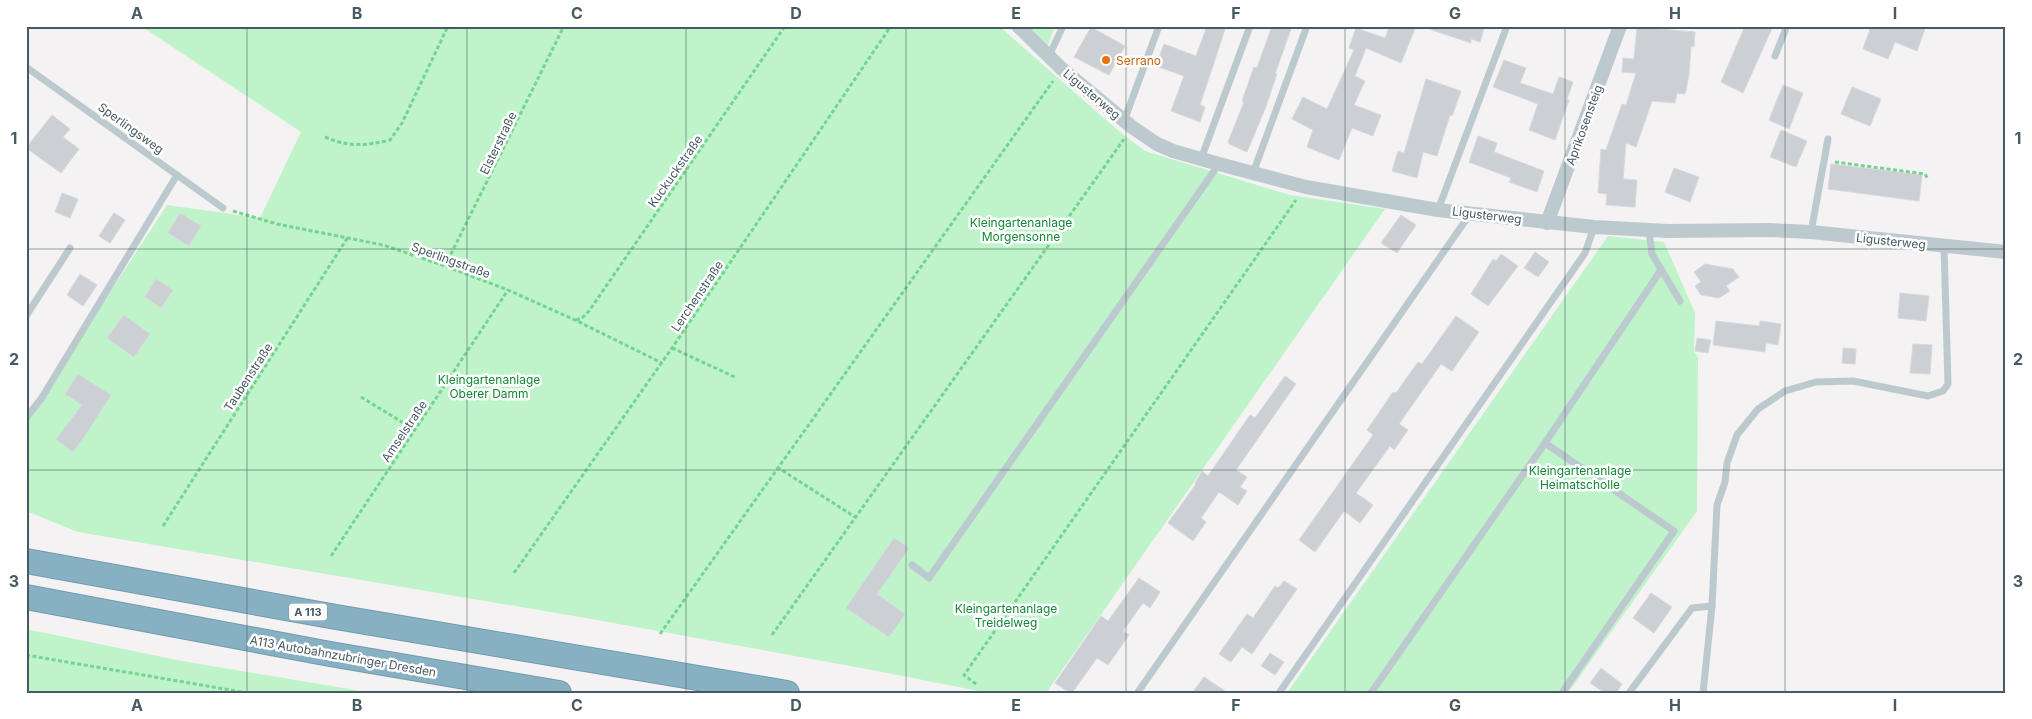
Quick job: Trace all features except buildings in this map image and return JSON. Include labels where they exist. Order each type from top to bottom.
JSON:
[{"type":"highway","name":"A 113","points":[[26,561],[336,617],[787,693]]},
{"type":"highway","name":"A113 Autobahnzubringer Dresden","points":[[26,597],[330,654],[560,693]]},
{"type":"street","name":"Ligusterweg","points":[[1018,26],[1062,68],[1128,124],[1157,144],[1218,164],[1306,187],[1438,210],[1547,223],[1705,232],[1770,230],[1811,232],[2006,252]]},
{"type":"street","name":"Aprikosensteig","points":[[1547,223],[1620,26]]},
{"type":"lane","points":[[1048,56],[1063,26]]},
{"type":"lane","points":[[1128,124],[1159,26]]},
{"type":"lane","points":[[1201,159],[1250,26]]},
{"type":"lane","points":[[1253,173],[1307,26]]},
{"type":"lane","points":[[1438,210],[1507,26]]},
{"type":"lane","points":[[1775,56],[1787,26]]},
{"type":"lane","name":"Sperlingsweg","points":[[26,67],[223,208]]},
{"type":"lane","points":[[1811,232],[1828,139]]},
{"type":"lane","points":[[912,565],[929,578],[1218,164]]},
{"type":"lane","points":[[26,418],[41,399],[177,175]]},
{"type":"lane","points":[[1138,692],[1470,213]]},
{"type":"lane","points":[[1279,693],[1585,253],[1594,227]]},
{"type":"lane","points":[[1649,230],[1652,254],[1680,301]]},
{"type":"lane","points":[[1703,693],[1712,606],[1716,505],[1725,482],[1727,463],[1737,434],[1758,409],[1785,391],[1816,382],[1852,381],[1928,396],[1943,391],[1948,384],[1944,246]]},
{"type":"lane","points":[[26,316],[70,248]]},
{"type":"lane","points":[[1371,693],[1545,443],[1661,270]]},
{"type":"lane","points":[[1545,443],[1674,531],[1562,693]]},
{"type":"lane","points":[[1629,693],[1692,608],[1712,606]]},
{"type":"path","points":[[325,137],[338,143],[366,146],[390,140],[402,123],[448,26]]},
{"type":"path","name":"Elsterstraße","points":[[446,266],[564,26]]},
{"type":"path","name":"Kuckuckstraße","points":[[575,320],[582,318],[589,311],[785,26]]},
{"type":"path","name":"Lerchenstraße","points":[[514,573],[662,363],[891,26]]},
{"type":"path","points":[[660,634],[1062,68]]},
{"type":"path","points":[[772,635],[1128,124]]},
{"type":"path","points":[[1824,161],[1925,174],[1928,179]]},
{"type":"path","points":[[976,684],[964,674],[1306,187]]},
{"type":"path","name":"Sperlingstraße","points":[[223,208],[277,224],[383,245],[446,266],[508,290],[575,320],[662,363]]},
{"type":"path","name":"Taubenstraße","points":[[163,526],[348,237]]},
{"type":"path","name":"Amselstraße","points":[[331,556],[508,290]]},
{"type":"path","points":[[672,348],[737,378]]},
{"type":"path","points":[[361,397],[415,430]]},
{"type":"path","points":[[777,467],[855,517]]},
{"type":"path","points":[[26,655],[248,693]]},
{"type":"green space","points":[[141,26],[999,26],[1115,128],[1145,151],[1290,195],[1385,209],[1046,693],[989,693],[586,618],[78,532],[26,511],[26,421],[167,205],[260,218],[301,132]]},
{"type":"green space","points":[[1027,26],[1055,26],[1048,45]]},
{"type":"green space","name":"Kleingartenanlage Heimatscholle","points":[[1608,236],[1664,242],[1695,313],[1694,352],[1698,357],[1697,511],[1568,693],[1287,693]]},
{"type":"green space","points":[[26,629],[182,661],[373,693],[26,693]]},
{"type":"place","name":"Serrano","points":[[1106,60]]},
{"type":"park label","name":"Kleingartenanlage Morgensonne","points":[[1021,229]]},
{"type":"park label","name":"Kleingartenanlage Oberer Damm","points":[[489,386]]},
{"type":"park label","name":"Kleingartenanlage Treidelweg","points":[[1006,615]]}]
